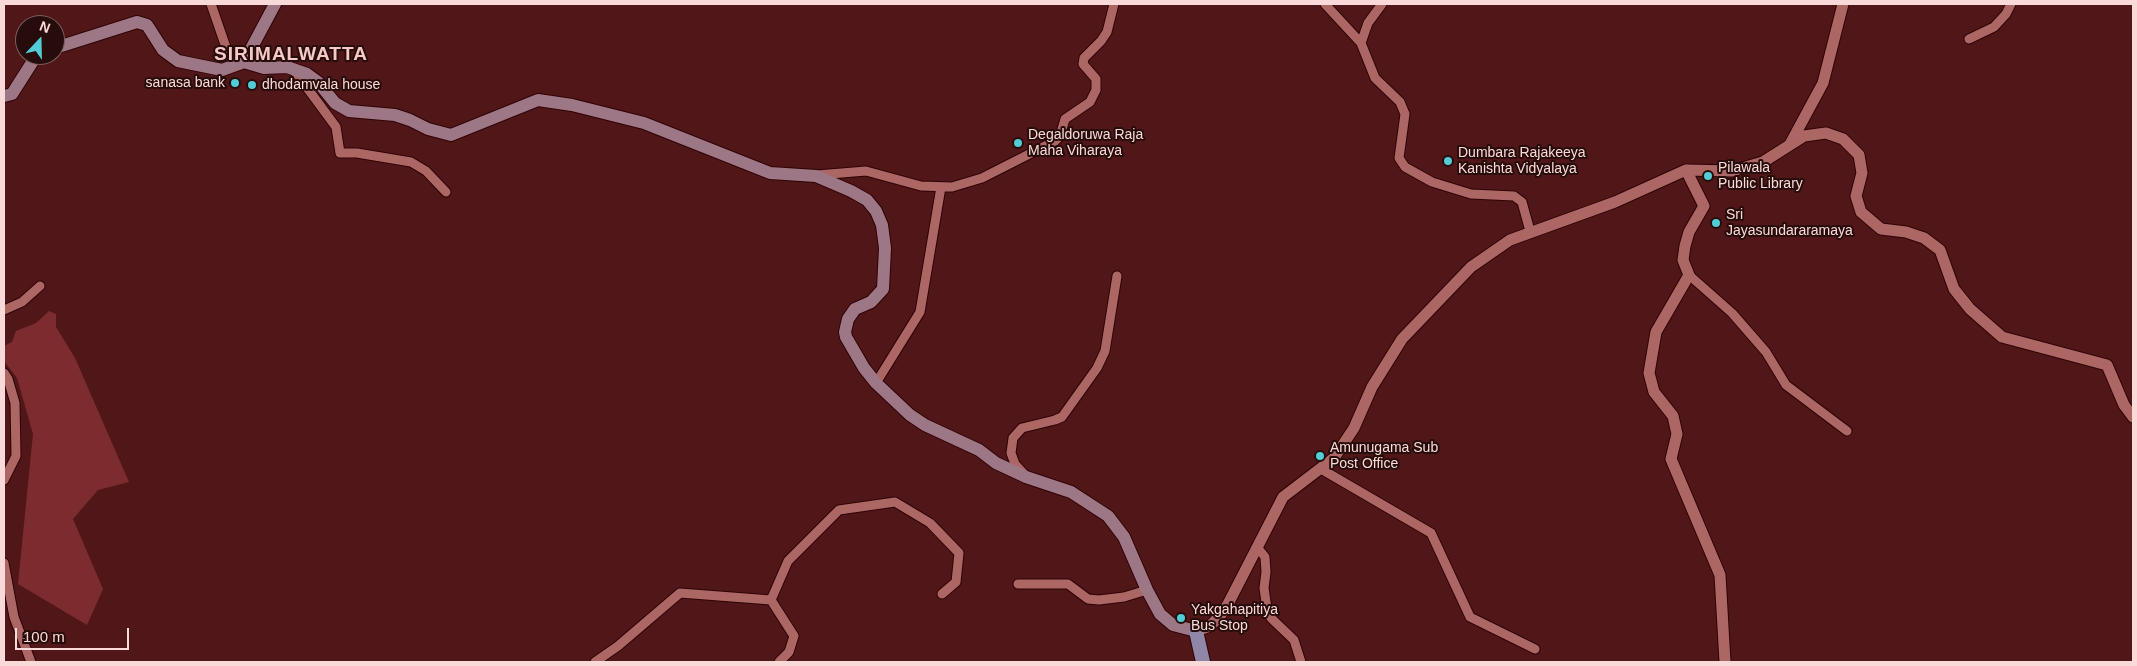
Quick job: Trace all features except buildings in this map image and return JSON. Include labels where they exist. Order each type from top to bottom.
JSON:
[{"type":"main road","points":[[241,63],[275,4]]},
{"type":"main road","points":[[65,45],[137,22],[147,25],[163,50],[178,61],[222,70],[241,63],[264,68],[295,70],[307,74],[318,82],[335,103],[348,111],[394,115],[428,129],[451,135],[538,100],[572,105],[644,123],[770,173],[816,176],[852,190],[867,200],[876,211],[882,225],[885,248],[883,289],[871,302],[855,309],[848,319],[845,332],[864,368],[910,415],[925,425],[979,450],[996,463],[1026,477],[1071,492],[1108,516],[1124,537],[1147,590],[1160,614],[1166,620],[1181,628],[1196,632],[1203,662]]},
{"type":"main road","points":[[4,96],[12,94],[30,65]]},
{"type":"street","points":[[211,4],[228,56],[241,63]]},
{"type":"street","points":[[816,176],[866,171],[921,186],[952,187],[982,178],[1055,142],[1060,136],[1065,118],[1090,102],[1096,90],[1096,79],[1083,64],[1084,58],[1107,32],[1114,4]]},
{"type":"street","points":[[1325,4],[1361,43],[1375,78],[1400,102],[1405,114],[1399,158],[1405,167],[1432,182],[1471,194],[1514,196],[1522,202],[1530,232]]},
{"type":"street","points":[[1361,43],[1368,23],[1382,4]]},
{"type":"street","points":[[1790,144],[1823,83],[1843,4]]},
{"type":"street","points":[[1969,39],[1994,27],[2006,14],[2011,4]]},
{"type":"street","points":[[295,70],[336,127],[340,153],[357,153],[411,162],[426,171],[446,192]]},
{"type":"street","points":[[1196,632],[1210,626],[1228,604],[1283,497],[1334,458],[1354,428],[1372,387],[1402,339],[1471,267],[1510,240],[1614,202],[1686,170],[1732,171],[1764,162],[1804,136],[1826,133],[1843,139],[1859,155],[1862,173],[1856,196],[1862,212],[1881,229],[1906,232],[1924,238],[1940,250],[1954,289],[1970,308],[2002,337],[2107,365],[2124,405],[2133,417]]},
{"type":"street","points":[[1686,170],[1704,206],[1689,232],[1685,246],[1683,260],[1688,275],[1732,313],[1766,352],[1786,385],[1847,430]]},
{"type":"street","points":[[876,382],[920,312],[941,188]]},
{"type":"street","points":[[1688,275],[1656,332],[1649,373],[1654,392],[1673,416],[1676,434],[1671,459],[1720,575],[1725,662]]},
{"type":"street","points":[[1026,477],[1015,464],[1011,453],[1013,438],[1022,428],[1062,417],[1098,368],[1105,351],[1118,276]]},
{"type":"street","points":[[4,310],[8,310],[22,302],[40,286]]},
{"type":"street","points":[[4,373],[8,379],[15,403],[16,456],[4,480]]},
{"type":"street","points":[[1321,469],[1431,533],[1470,617],[1535,649]]},
{"type":"street","points":[[771,600],[788,561],[839,510],[895,502],[930,523],[958,553],[956,582],[942,594]]},
{"type":"street","points":[[1257,547],[1264,558],[1266,572],[1264,588],[1267,609],[1271,618],[1294,640],[1301,662]]},
{"type":"street","points":[[4,562],[14,617],[31,662]]},
{"type":"street","points":[[1018,584],[1068,584],[1088,599],[1099,600],[1124,598],[1147,590]]},
{"type":"street","points":[[595,662],[618,646],[680,593],[771,600]]},
{"type":"street","points":[[771,600],[794,636],[789,652],[779,662]]},
{"type":"shaded area","points":[[49,311],[56,314],[56,327],[75,358],[129,482],[98,490],[73,519],[103,589],[87,625],[18,584],[33,434],[17,378],[4,361],[4,346],[12,342],[16,331],[36,323]]},
{"type":"place","name":"sanasa bank","points":[[235,83]]},
{"type":"place","name":"dhodamvala house","points":[[252,85]]},
{"type":"place","name":"Degaldoruwa Raja Maha Viharaya","points":[[1018,143]]},
{"type":"place","name":"Dumbara Rajakeeya Kanishta Vidyalaya","points":[[1448,161]]},
{"type":"place","name":"Pilawala Public Library","points":[[1708,176]]},
{"type":"place","name":"Sri Jayasundararamaya","points":[[1716,223]]},
{"type":"place","name":"Amunugama Sub Post Office","points":[[1320,456]]},
{"type":"place","name":"Yakgahapitiya Bus Stop","points":[[1181,618]]},
{"type":"district","name":"SIRIMALWATTA","points":[[291,55]]}]
